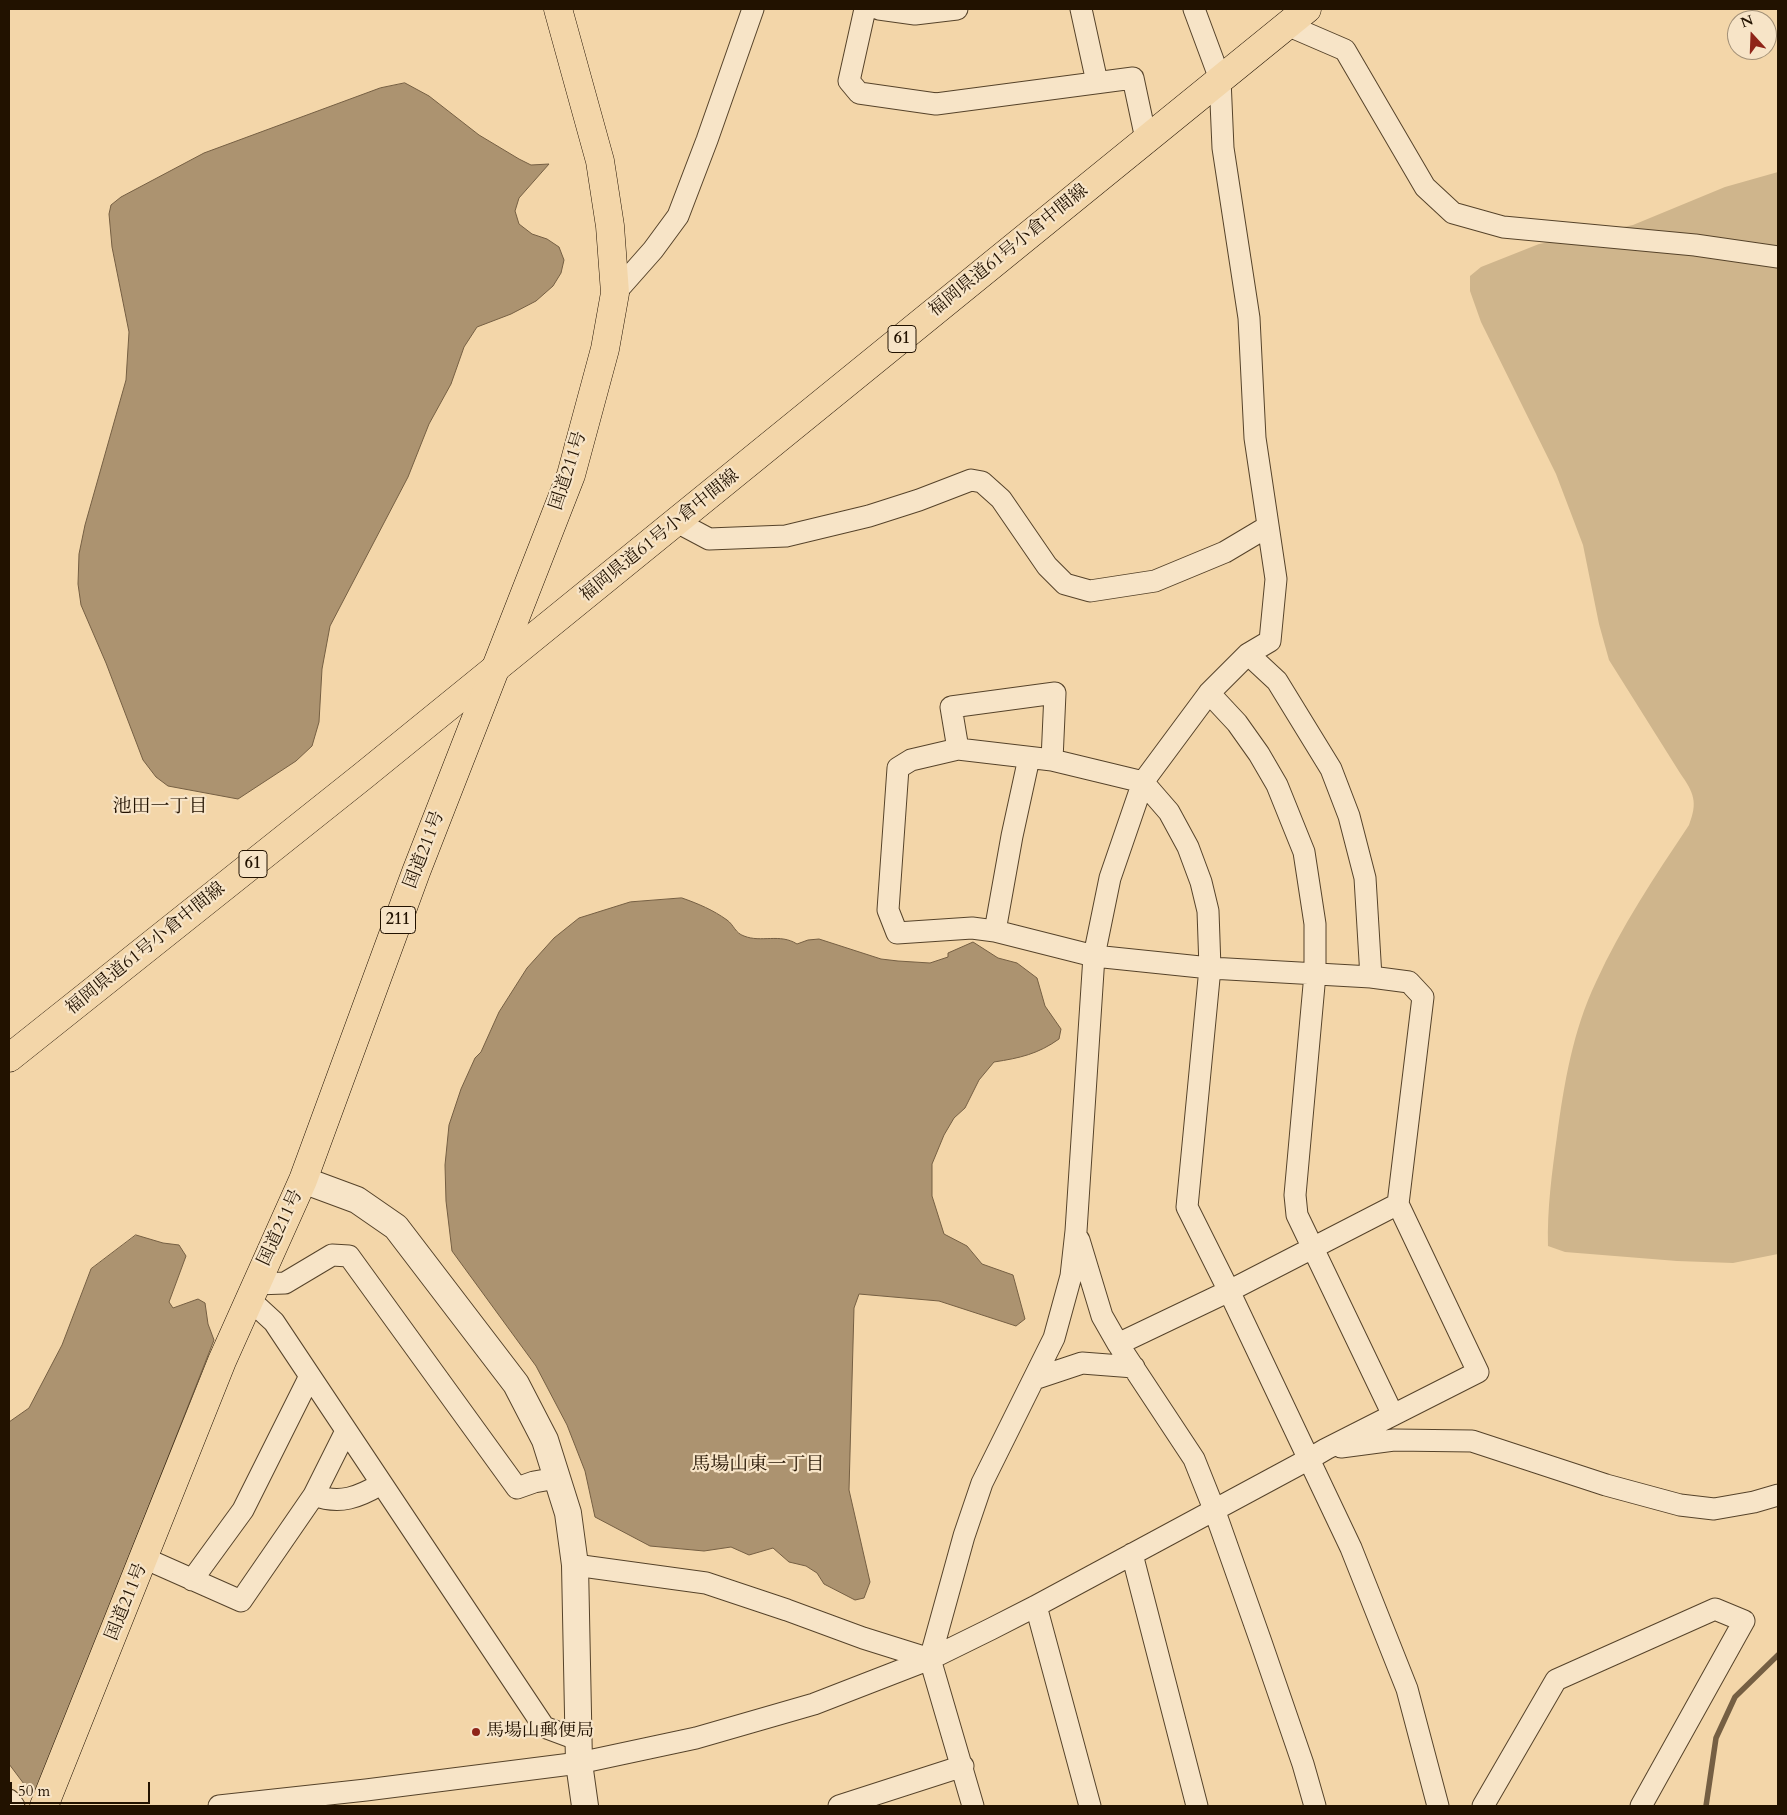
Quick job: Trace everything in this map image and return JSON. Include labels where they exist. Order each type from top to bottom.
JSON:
[{"type":"main road","name":"国道211号","points":[[44,1806],[222,1361],[304,1180],[416,872],[570,475],[605,349],[615,293],[610,226],[600,161],[558,9]]},
{"type":"main road","name":"福岡県道61号小倉中間線","points":[[9,1058],[678,522],[1297,17]]},
{"type":"street","points":[[615,293],[653,250],[678,216],[753,9]]},
{"type":"street","points":[[865,9],[849,81],[859,93],[936,104],[1133,78],[1146,139]]},
{"type":"street","points":[[879,9],[915,14],[957,9]]},
{"type":"street","points":[[1080,9],[1097,82]]},
{"type":"street","points":[[973,1806],[930,1659],[964,1536],[982,1483],[1054,1338],[1071,1276],[1076,1231],[1094,956],[1110,878],[1143,782],[1210,693],[1248,654],[1270,641],[1276,579],[1255,438],[1249,318],[1223,148],[1220,79],[1194,9]]},
{"type":"street","points":[[1297,17],[1345,50],[1425,187],[1453,212],[1503,227],[1695,245],[1778,257]]},
{"type":"street","points":[[678,522],[709,539],[786,536],[869,516],[919,500],[970,480],[982,482],[1001,499],[1047,566],[1065,584],[1090,591],[1155,581],[1225,552],[1268,527]]},
{"type":"street","points":[[1248,654],[1277,681],[1307,728],[1334,777],[1349,816],[1365,878],[1371,976]]},
{"type":"street","points":[[958,749],[951,707],[1055,693],[1052,760]]},
{"type":"street","points":[[1210,693],[1237,723],[1259,754],[1277,785],[1304,852],[1315,924],[1315,974],[1295,1195],[1297,1215],[1394,1415]]},
{"type":"street","points":[[219,1806],[365,1798],[579,1751],[696,1738],[814,1704],[930,1659],[1036,1606],[1214,1509],[1318,1454],[1478,1372],[1398,1204],[1423,997],[1409,982],[1371,976],[1210,968],[1094,956],[995,931],[972,928],[897,933],[888,910],[898,768],[911,760],[958,749],[1052,760],[1143,782],[1169,812],[1188,847],[1201,882],[1208,911],[1210,968],[1187,1207],[1229,1291],[1318,1454],[1350,1548],[1407,1689],[1438,1806]]},
{"type":"street","points":[[995,931],[1012,836],[1029,758]]},
{"type":"street","points":[[304,1180],[357,1200],[396,1227],[516,1384],[545,1440],[568,1513],[575,1565],[579,1751],[584,1806]]},
{"type":"street","points":[[1118,1344],[1229,1291],[1398,1204]]},
{"type":"street","points":[[1076,1231],[1102,1316],[1118,1344],[1194,1458],[1214,1509],[1303,1764],[1315,1806]]},
{"type":"street","points":[[557,1478],[534,1482],[518,1488],[349,1256],[332,1255],[285,1283],[252,1292],[274,1322],[544,1727],[579,1751]]},
{"type":"street","points":[[1034,1379],[1082,1363],[1134,1367]]},
{"type":"street","points":[[192,1580],[243,1510],[310,1376]]},
{"type":"street","points":[[144,1558],[241,1602],[314,1496],[346,1431]]},
{"type":"street","points":[[1318,1454],[1394,1440],[1472,1441],[1606,1486],[1680,1505],[1714,1509],[1754,1502],[1778,1495]]},
{"type":"street","points":[[314,1496],[326,1500],[343,1500],[366,1493],[381,1484]]},
{"type":"street","points":[[1132,1554],[1197,1806]]},
{"type":"street","points":[[575,1565],[706,1583],[863,1638],[930,1659]]},
{"type":"street","points":[[1036,1606],[1090,1806]]},
{"type":"street","points":[[1483,1806],[1556,1680],[1715,1610],[1744,1621],[1641,1806]]},
{"type":"street","points":[[839,1806],[962,1766]]},
{"type":"street","points":[[9,1800],[14,1806]]},
{"type":"shaded area","points":[[405,83],[429,96],[479,135],[519,159],[531,165],[549,164],[519,198],[515,211],[519,224],[532,234],[547,239],[559,247],[564,260],[561,273],[553,286],[536,301],[511,314],[477,327],[464,347],[451,384],[429,424],[408,477],[330,626],[322,669],[319,722],[312,746],[296,761],[238,799],[168,786],[156,777],[143,760],[106,663],[81,605],[78,584],[79,554],[85,525],[126,380],[129,332],[112,247],[109,214],[111,205],[121,197],[204,153],[380,88]]},
{"type":"shaded area","points":[[1778,172],[1778,1254],[1733,1263],[1677,1261],[1565,1252],[1548,1246],[1548,1218],[1560,1116],[1575,1038],[1588,1000],[1616,941],[1689,825],[1694,804],[1689,786],[1609,660],[1599,624],[1583,545],[1556,474],[1481,322],[1470,291],[1470,276],[1481,267],[1539,244],[1633,225],[1725,187]]},
{"type":"shaded area","points":[[682,898],[722,916],[739,933],[750,938],[777,938],[797,944],[819,939],[881,959],[930,963],[948,957],[948,953],[973,942],[998,958],[1017,963],[1037,978],[1045,1006],[1061,1029],[1059,1039],[1036,1052],[994,1062],[979,1080],[965,1108],[954,1118],[944,1135],[932,1164],[932,1196],[944,1234],[967,1246],[982,1264],[1013,1275],[1025,1319],[1016,1326],[939,1301],[859,1294],[854,1308],[849,1490],[870,1582],[864,1598],[855,1600],[824,1584],[817,1573],[806,1566],[789,1562],[773,1548],[749,1555],[731,1547],[704,1551],[650,1546],[595,1517],[585,1471],[567,1425],[536,1366],[452,1251],[446,1201],[445,1165],[449,1125],[461,1089],[475,1058],[481,1052],[499,1012],[527,968],[554,938],[579,918],[630,902]]},
{"type":"shaded area","points":[[136,1235],[163,1243],[179,1245],[186,1256],[169,1302],[173,1308],[198,1299],[205,1303],[208,1324],[214,1340],[38,1788],[30,1792],[9,1764],[9,1422],[29,1408],[62,1345],[91,1269]]},
{"type":"waterway","points":[[1706,1806],[1716,1738],[1735,1697],[1778,1655]]},
{"type":"place","name":"馬場山郵便局","points":[[476,1732]]},
{"type":"district","name":"池田一丁目","points":[[160,808]]},
{"type":"district","name":"馬場山東一丁目","points":[[758,1466]]}]
